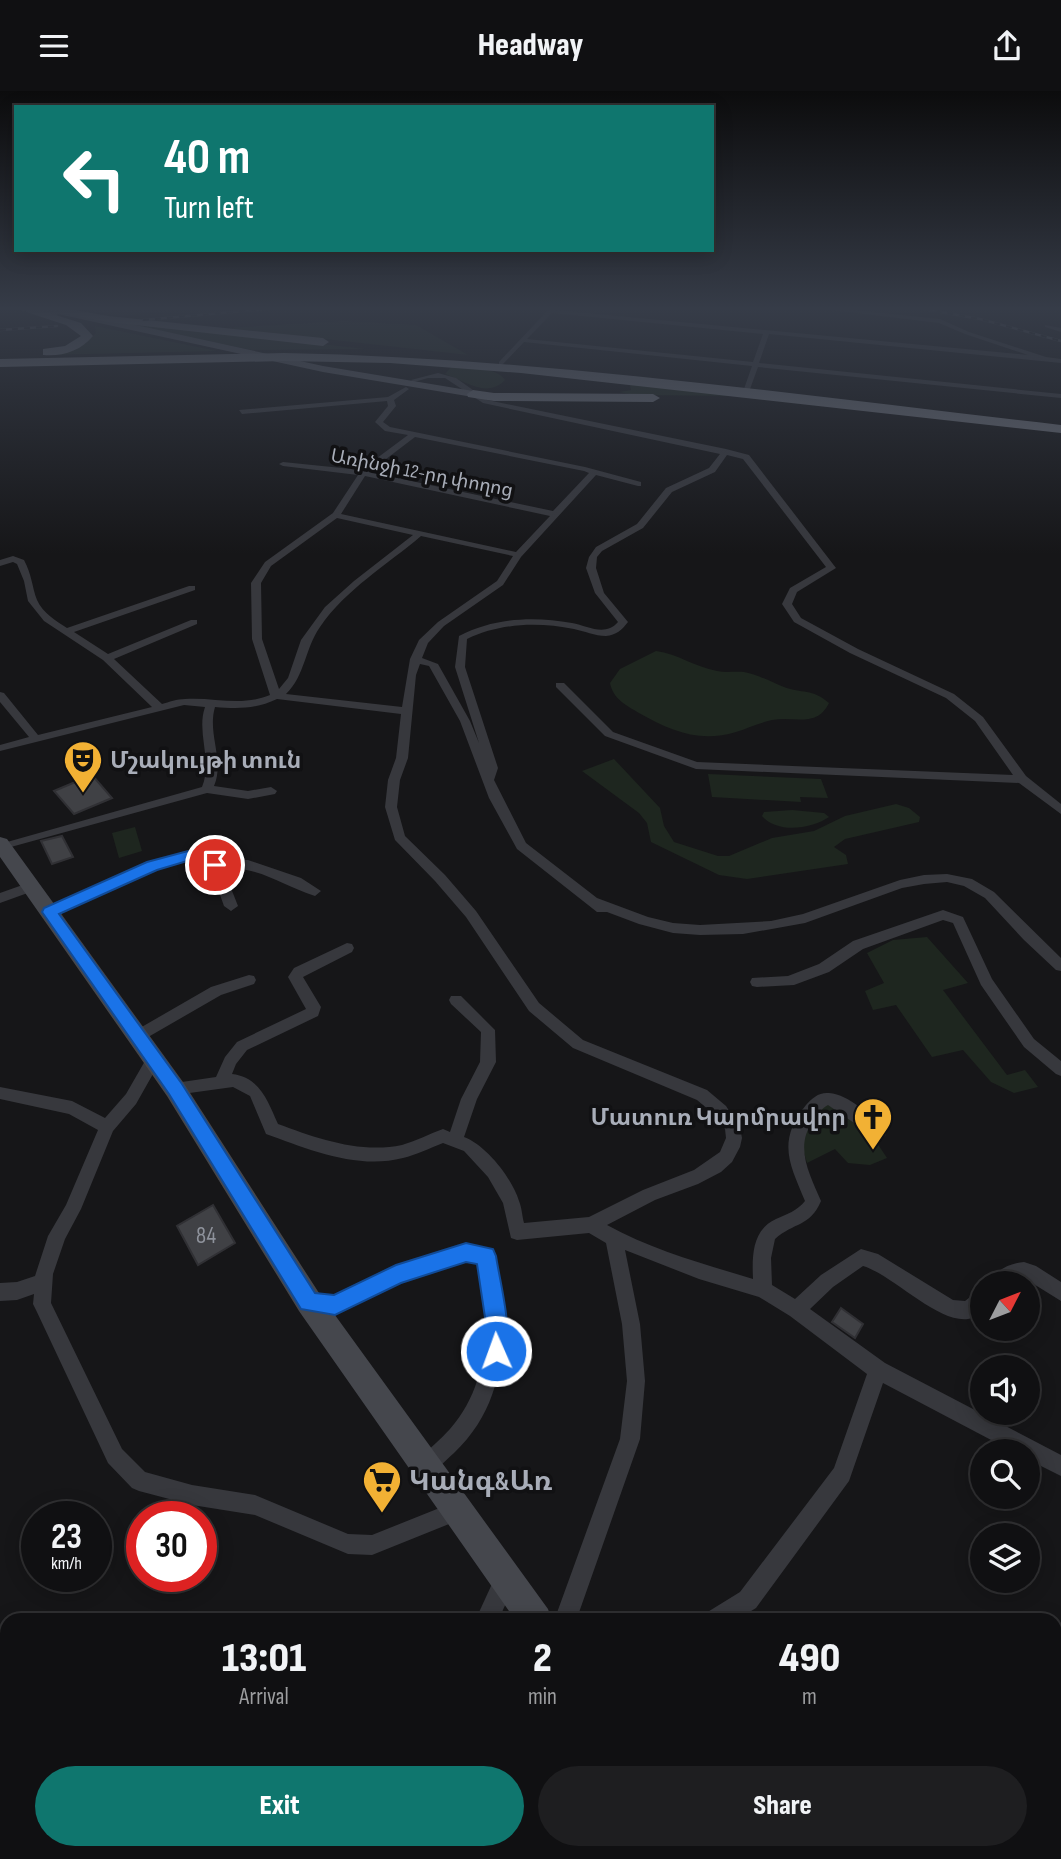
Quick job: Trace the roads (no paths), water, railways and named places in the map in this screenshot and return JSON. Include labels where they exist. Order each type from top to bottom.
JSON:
[{"type":"highway","points":[[473,394],[496,390]]},
{"type":"highway","points":[[722,390],[792,400],[1061,429]]},
{"type":"highway","points":[[752,390],[1061,423]]},
{"type":"highway","points":[[473,394],[579,399],[792,400]]},
{"type":"main road","points":[[441,390],[473,394]]},
{"type":"street","points":[[242,412],[390,399],[405,390]]},
{"type":"street","points":[[470,390],[485,402],[746,457],[831,568],[793,590],[787,604],[797,620],[854,651],[950,695],[979,719],[1022,779],[1061,810]]},
{"type":"street","points":[[997,390],[1061,396]]},
{"type":"street","points":[[390,399],[392,406],[379,422],[388,429],[594,472],[638,484]]},
{"type":"street","points":[[276,696],[257,639],[256,583],[268,564],[335,515],[363,473],[413,435]]},
{"type":"street","points":[[489,779],[492,768],[489,756],[460,667],[462,638],[498,624],[551,623],[603,633],[621,626],[623,622],[620,615],[600,593],[595,582],[593,557],[599,549],[640,526],[669,490],[712,470],[726,451]]},
{"type":"street","name":"Առինջի 12-րդ փողոց","points":[[283,464],[363,473],[554,514]]},
{"type":"street","points":[[176,1089],[235,1080],[256,1092],[272,1129],[317,1145],[361,1154],[401,1152],[443,1136],[470,1146],[494,1172],[511,1201],[517,1232],[591,1225],[648,1196],[714,1168],[730,1152],[734,1133],[729,1118],[719,1107],[702,1095],[578,1044],[534,1007],[471,914],[399,837],[391,807],[394,780],[402,758],[406,711],[415,659],[423,642],[441,624],[500,583],[518,555],[594,472]]},
{"type":"street","points":[[335,515],[518,555]]},
{"type":"street","points":[[0,748],[184,702],[239,706],[260,703],[276,696],[291,686],[306,641],[334,604],[418,535]]},
{"type":"street","points":[[0,563],[13,559],[21,562],[33,601],[47,619],[107,658],[160,708]]},
{"type":"street","points":[[65,632],[192,588]]},
{"type":"street","points":[[107,658],[194,622]]},
{"type":"street","points":[[415,659],[433,664],[465,721],[495,798],[521,846],[597,903],[611,919]]},
{"type":"street","points":[[560,685],[609,734],[696,765],[1022,779]]},
{"type":"street","points":[[0,695],[35,738]]},
{"type":"street","points":[[276,696],[406,711]]},
{"type":"street","points":[[207,789],[214,778],[205,717],[211,704]]},
{"type":"street","points":[[271,791],[248,795],[207,789],[1,845],[176,1089],[309,1302],[531,1613]]},
{"type":"street","points":[[50,912],[152,866],[188,856],[215,865],[244,863],[296,881],[315,891]]},
{"type":"street","points":[[215,865],[231,907]]},
{"type":"street","points":[[597,903],[672,928],[708,930],[756,927],[800,919],[900,886],[949,877],[968,882],[991,894],[1020,927],[1061,966]]},
{"type":"street","points":[[0,898],[32,887]]},
{"type":"street","points":[[757,982],[789,981],[824,968],[858,945],[943,915],[958,920],[986,981],[1029,1043],[1061,1070]]},
{"type":"street","points":[[221,1082],[230,1061],[242,1046],[313,1011],[314,1007],[295,977],[299,972],[347,949]]},
{"type":"street","points":[[138,1036],[216,991],[249,980]]},
{"type":"street","points":[[455,1140],[469,1099],[488,1062],[488,1030],[456,1000]]},
{"type":"street","points":[[154,1058],[131,1099],[107,1127],[73,1209],[57,1236],[43,1282],[42,1304],[115,1456],[139,1481],[192,1496],[255,1505],[348,1544],[372,1545],[457,1511]]},
{"type":"street","points":[[0,1093],[72,1108],[107,1127]]},
{"type":"street","points":[[763,1290],[765,1238],[773,1228],[805,1215],[813,1201],[793,1151],[801,1124],[821,1101],[828,1099],[837,1102],[879,1132]]},
{"type":"street","points":[[591,1225],[614,1238],[699,1271],[763,1290],[796,1310],[878,1370],[1061,1466]]},
{"type":"street","points":[[568,1613],[630,1439],[636,1381],[632,1335],[614,1238]]},
{"type":"street","points":[[309,1302],[335,1305],[396,1275],[466,1252],[486,1256],[496,1324],[496,1351],[489,1378],[463,1429],[425,1466]]},
{"type":"street","points":[[796,1310],[827,1280],[861,1257],[873,1260],[950,1308],[970,1308]]},
{"type":"street","points":[[1011,1271],[1023,1268],[1028,1271]]},
{"type":"street","points":[[1040,1279],[1061,1292]]},
{"type":"street","points":[[0,1292],[17,1291],[43,1282]]},
{"type":"street","points":[[727,1613],[748,1600],[842,1474],[878,1370]]},
{"type":"street","points":[[490,1613],[506,1577]]},
{"type":"place","name":"Մշակույթի տուն","points":[[83,794]]},
{"type":"place","name":"Մատուռ Կարմրավոր","points":[[873,1151]]},
{"type":"place","name":"Կանգ&Առ","points":[[382,1514]]}]
